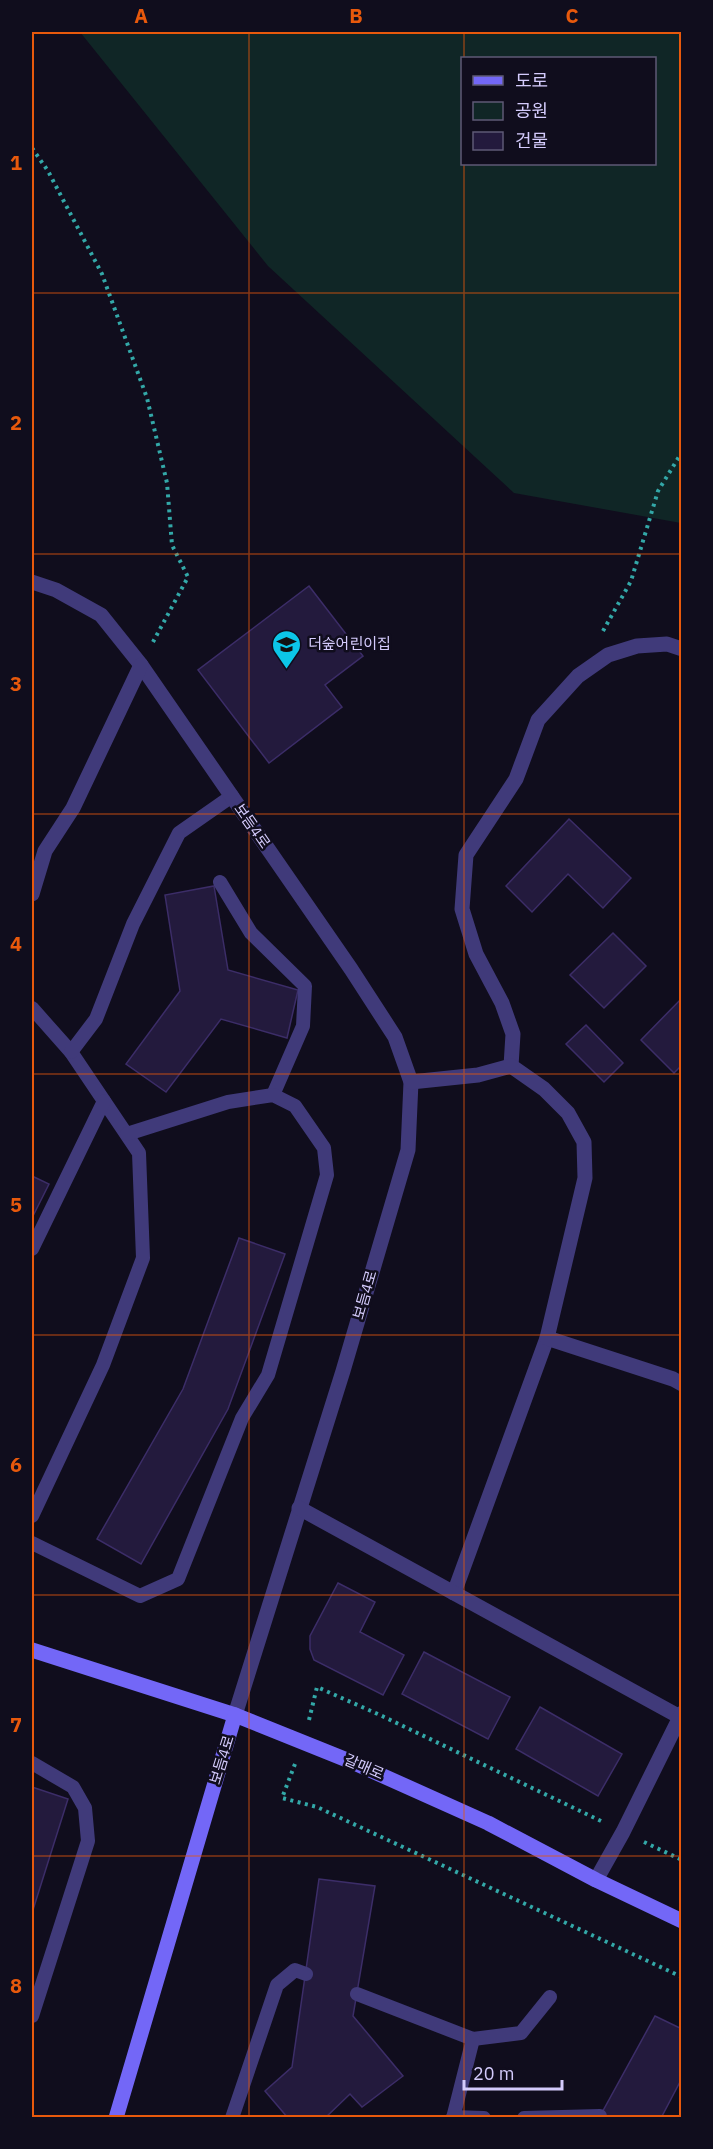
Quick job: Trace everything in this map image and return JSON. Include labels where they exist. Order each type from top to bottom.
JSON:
[{"type":"street","name":"보듬4로","points":[[32,582],[56,590],[102,615],[141,665],[351,969],[395,1037],[411,1082],[408,1150],[343,1371],[235,1716],[116,2118]]},
{"type":"street","points":[[511,1066],[513,1034],[502,1002],[476,954],[462,909],[466,855],[516,779],[538,720],[578,676],[608,655],[637,646],[667,644],[681,649]]},
{"type":"street","points":[[32,894],[45,851],[73,808],[141,665]]},
{"type":"street","points":[[411,1082],[478,1074],[511,1066],[544,1089],[568,1113],[584,1142],[585,1178],[547,1338],[454,1593]]},
{"type":"street","points":[[547,1338],[673,1379],[681,1384]]},
{"type":"street","points":[[299,1508],[681,1715],[623,1832],[596,1880]]},
{"type":"street","name":"갈매로","points":[[32,1650],[235,1716],[352,1762],[477,1818],[681,1922]]},
{"type":"lane","points":[[71,1052],[96,1019],[133,924],[180,833],[232,796]]},
{"type":"lane","points":[[220,882],[251,933],[305,986],[303,1026],[273,1095]]},
{"type":"lane","points":[[32,1008],[71,1052],[139,1153],[143,1258],[103,1365],[32,1516]]},
{"type":"lane","points":[[32,1543],[140,1596],[178,1579],[242,1418],[268,1376],[327,1175],[324,1148],[295,1106],[273,1095],[228,1102],[127,1134]]},
{"type":"lane","points":[[32,1249],[104,1101]]},
{"type":"lane","points":[[32,1763],[73,1787],[85,1808],[88,1841],[32,2016]]},
{"type":"lane","points":[[232,2118],[277,1985],[295,1970],[306,1974]]},
{"type":"lane","points":[[357,1994],[473,2039],[521,2033],[550,1996]]},
{"type":"lane","points":[[473,2039],[453,2117],[484,2118]]},
{"type":"lane","points":[[524,2118],[600,2116]]},
{"type":"path","points":[[32,148],[48,171],[102,274],[143,387],[167,483],[172,545],[188,577],[141,665]]},
{"type":"path","points":[[599,638],[632,581],[658,491],[681,452]]},
{"type":"green space","points":[[80,32],[681,32],[681,523],[514,493],[268,266]]},
{"type":"building","points":[[309,586],[363,656],[325,685],[342,707],[269,763],[198,670]]},
{"type":"building","points":[[569,819],[631,878],[603,908],[568,874],[532,912],[506,886]]},
{"type":"building","points":[[214,886],[228,970],[298,990],[287,1038],[221,1019],[166,1092],[126,1064],[180,991],[165,895]]},
{"type":"building","points":[[613,933],[646,966],[604,1008],[570,975]]},
{"type":"building","points":[[682,998],[682,1065],[674,1073],[641,1040]]},
{"type":"building","points":[[586,1025],[623,1063],[604,1082],[566,1044]]},
{"type":"building","points":[[32,1176],[49,1184],[32,1218]]},
{"type":"building","points":[[239,1238],[285,1254],[228,1409],[141,1564],[97,1539],[183,1389]]},
{"type":"building","points":[[338,1583],[375,1602],[360,1632],[404,1655],[383,1695],[314,1660],[310,1649],[310,1636]]},
{"type":"building","points":[[424,1652],[510,1697],[488,1739],[402,1694]]},
{"type":"building","points":[[540,1707],[622,1754],[598,1796],[516,1749]]},
{"type":"building","points":[[32,1787],[68,1799],[32,1913]]},
{"type":"building","points":[[319,1879],[375,1886],[353,2016],[403,2076],[362,2107],[350,2094],[325,2118],[288,2118],[265,2091],[292,2067]]},
{"type":"building","points":[[655,2016],[682,2029],[682,2078],[661,2118],[599,2118]]},
{"type":"place","name":"더숲어린이집","points":[[287,670]]}]
